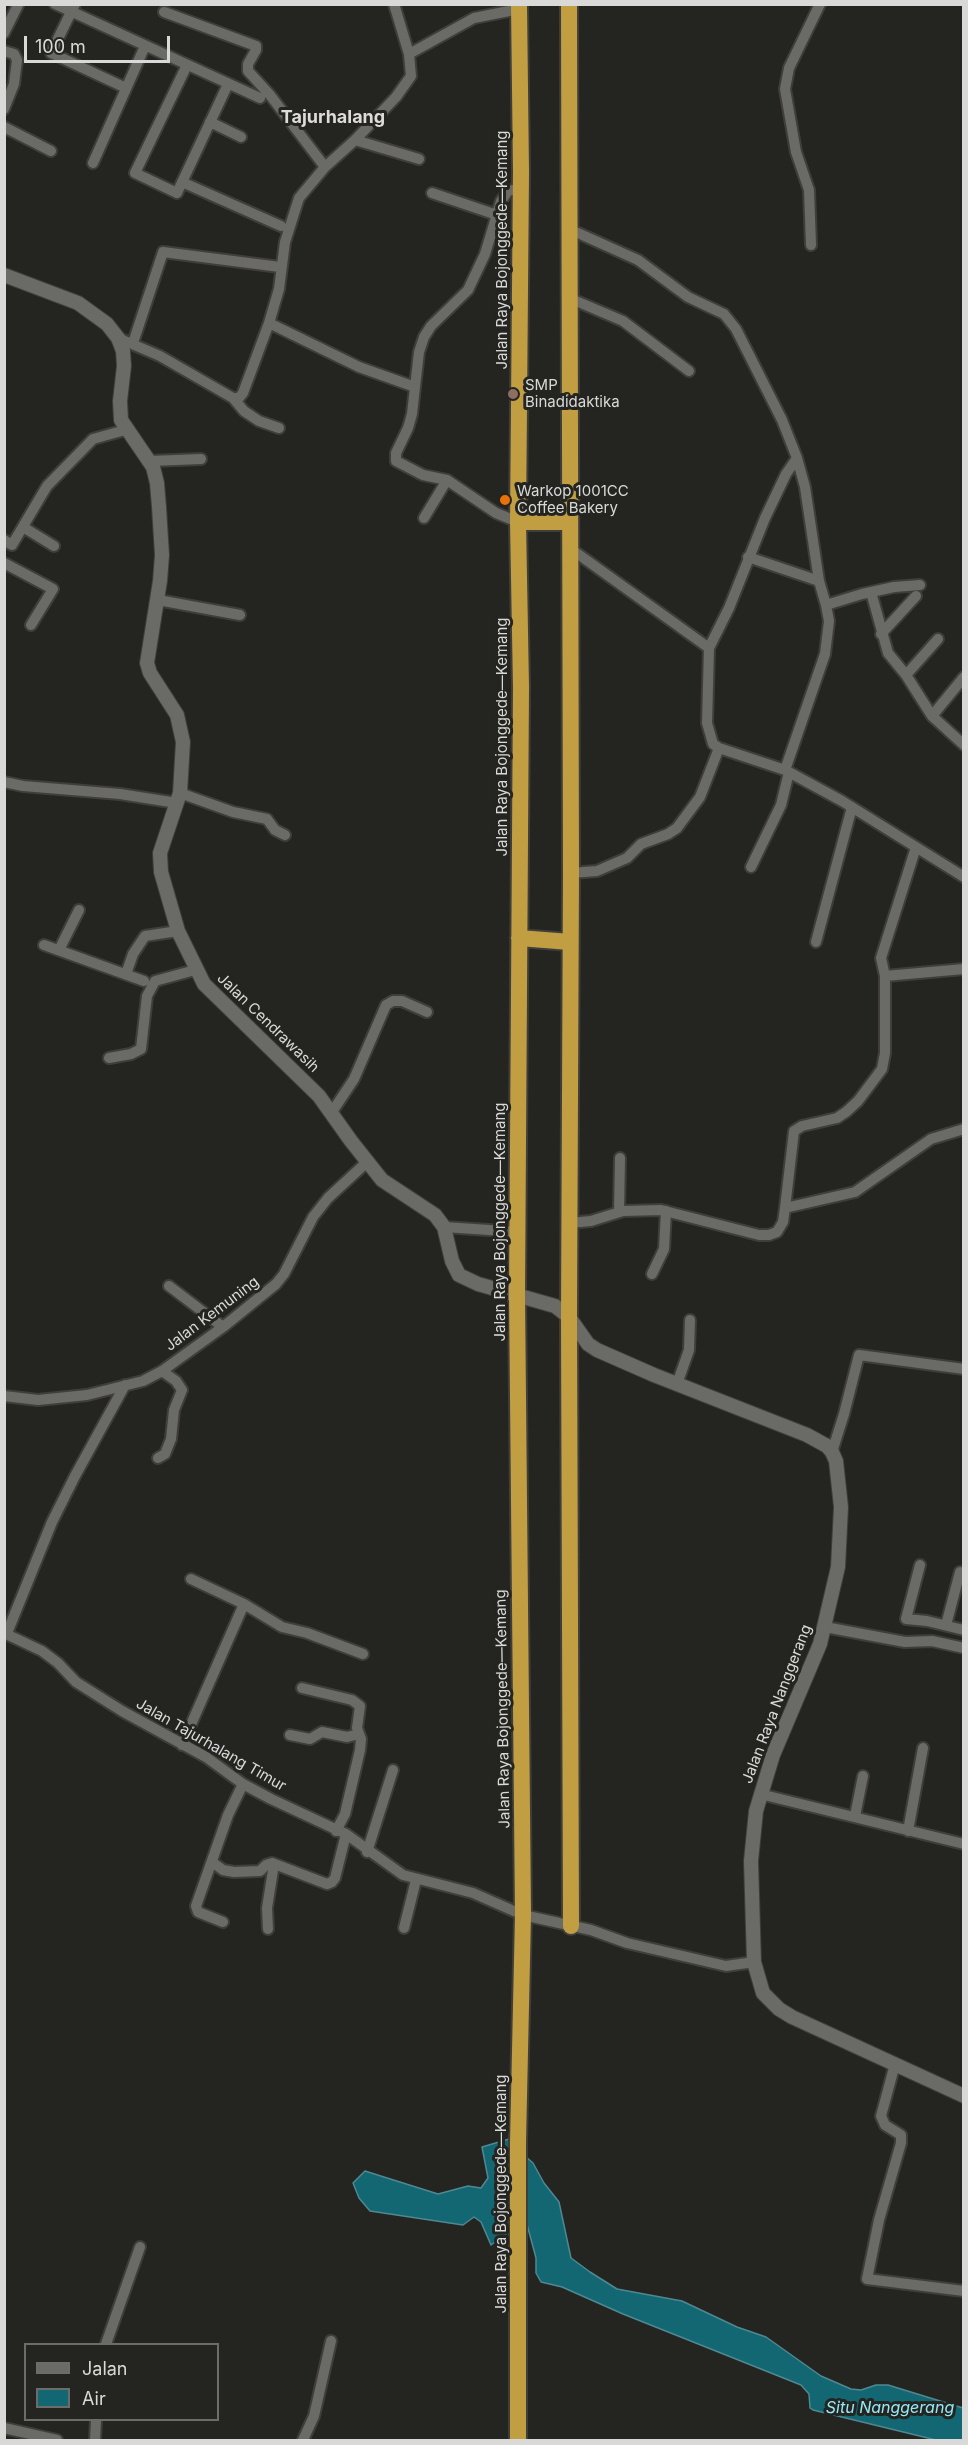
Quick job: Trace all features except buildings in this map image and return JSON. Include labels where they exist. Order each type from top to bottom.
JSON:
[{"type":"highway","points":[[569,4],[569,522],[571,549],[569,1317],[572,1926]]},
{"type":"highway","name":"Jalan Raya Bojonggede—Kemang","points":[[518,2440],[518,2142],[523,1915],[517,1294],[521,687],[518,522],[521,188],[519,7]]},
{"type":"highway","points":[[518,522],[569,522]]},
{"type":"highway","points":[[519,938],[570,942]]},
{"type":"street","points":[[55,4],[73,8],[145,46],[260,98]]},
{"type":"street","points":[[233,398],[239,398],[243,393],[269,323],[279,289],[280,267],[296,204],[325,167],[355,140],[407,83],[411,75],[409,54],[393,4]]},
{"type":"street","points":[[811,244],[809,190],[796,152],[785,89],[789,68],[820,4]]},
{"type":"street","points":[[4,33],[18,5]]},
{"type":"street","points":[[409,54],[474,18],[519,7]]},
{"type":"street","points":[[73,8],[51,53],[126,88]]},
{"type":"street","points":[[164,12],[256,46],[248,64],[248,71],[270,95],[325,167]]},
{"type":"street","points":[[93,163],[145,46]]},
{"type":"street","points":[[4,51],[14,54],[16,60],[14,84],[4,109]]},
{"type":"street","points":[[187,65],[135,173],[177,193],[228,84]]},
{"type":"street","points":[[210,122],[241,137]]},
{"type":"street","points":[[4,127],[51,152]]},
{"type":"street","points":[[355,140],[419,159]]},
{"type":"street","points":[[182,182],[281,226]]},
{"type":"street","points":[[518,522],[496,513],[447,480],[423,475],[396,461],[396,453],[412,414],[419,352],[424,337],[431,326],[471,285],[485,254],[501,201],[508,191],[521,188]]},
{"type":"street","points":[[432,193],[497,215]]},
{"type":"street","points":[[569,229],[638,260],[688,297],[724,314],[746,347],[783,420],[797,458],[805,487],[819,581],[829,621],[825,654],[787,771],[781,805],[751,867]]},
{"type":"street","points":[[133,343],[163,252],[280,267]]},
{"type":"street","points":[[4,275],[78,303],[107,324],[118,338],[123,351],[120,410],[125,430],[93,440],[80,452],[47,486],[23,527],[8,543],[4,561],[53,589],[31,625]]},
{"type":"street","points":[[569,298],[623,321],[689,371]]},
{"type":"street","points":[[269,323],[359,367],[415,387]]},
{"type":"street","points":[[118,338],[160,356],[233,398],[244,411],[259,421],[279,428]]},
{"type":"street","name":"Jalan Cendrawasih","points":[[125,430],[150,461],[157,483],[162,555],[158,600],[147,663],[150,673],[180,723],[184,750],[178,798],[159,862],[177,931],[195,970],[213,995],[319,1096],[382,1180],[422,1205],[435,1215],[444,1227]]},
{"type":"street","points":[[797,458],[786,474],[748,556],[729,608],[709,648],[707,723],[711,738],[719,748],[787,771],[852,807],[963,877]]},
{"type":"street","points":[[150,461],[201,459]]},
{"type":"street","points":[[424,518],[447,480]]},
{"type":"street","points":[[23,527],[54,546]]},
{"type":"street","points":[[571,549],[709,648]]},
{"type":"street","points":[[748,556],[819,581]]},
{"type":"street","points":[[826,605],[871,592],[920,585]]},
{"type":"street","points":[[871,592],[888,653],[906,675],[932,716],[963,746]]},
{"type":"street","points":[[881,634],[916,596]]},
{"type":"street","points":[[158,600],[240,615]]},
{"type":"street","points":[[906,675],[938,639]]},
{"type":"street","points":[[932,716],[963,677]]},
{"type":"street","points":[[571,873],[590,873],[604,868],[627,858],[641,844],[668,834],[677,828],[700,797],[719,748]]},
{"type":"street","points":[[4,782],[23,786],[178,798],[250,817],[267,819],[275,830],[285,835]]},
{"type":"street","points":[[816,942],[852,807]]},
{"type":"street","points":[[569,1223],[591,1221],[619,1212],[666,1211],[759,1235],[777,1232],[783,1222],[794,1131],[797,1128],[837,1118],[850,1109],[882,1069],[885,1053],[885,976],[881,958],[916,847]]},
{"type":"street","points":[[59,950],[79,910]]},
{"type":"street","points":[[126,974],[133,954],[145,936],[177,931]]},
{"type":"street","points":[[44,945],[144,981]]},
{"type":"street","points":[[885,976],[963,969]]},
{"type":"street","points":[[109,1058],[130,1054],[141,1049],[147,996],[155,981],[195,970]]},
{"type":"street","points":[[332,1112],[340,1103],[357,1073],[386,1005],[393,1001],[402,1001],[427,1012]]},
{"type":"street","points":[[785,1209],[855,1192],[931,1139],[963,1129]]},
{"type":"street","points":[[619,1212],[620,1158]]},
{"type":"street","name":"Jalan Kemuning","points":[[4,1396],[20,1399],[48,1399],[87,1395],[143,1381],[162,1371],[223,1327],[276,1284],[284,1274],[313,1217],[328,1198],[367,1162]]},
{"type":"street","points":[[652,1274],[664,1249],[666,1211]]},
{"type":"street","points":[[519,1232],[444,1227],[452,1261],[459,1275],[477,1284],[548,1303],[562,1310],[588,1344],[597,1350],[807,1435],[827,1446],[832,1452]]},
{"type":"street","points":[[169,1286],[223,1327]]},
{"type":"street","points":[[677,1384],[689,1350],[690,1320]]},
{"type":"street","points":[[832,1452],[859,1355],[963,1369]]},
{"type":"street","points":[[158,1458],[165,1454],[171,1439],[174,1410],[182,1390],[176,1381],[162,1371]]},
{"type":"street","points":[[6,1633],[52,1522],[85,1456],[125,1385]]},
{"type":"street","name":"Jalan Raya Nanggerang","points":[[832,1452],[840,1485],[841,1546],[835,1586],[814,1662],[772,1755],[760,1794],[751,1861],[754,1962],[764,1993],[779,2009],[963,2096]]},
{"type":"street","points":[[920,1565],[906,1619],[963,1630]]},
{"type":"street","points":[[946,1625],[960,1572]]},
{"type":"street","points":[[190,1579],[244,1604],[282,1627],[307,1633],[363,1654]]},
{"type":"street","points":[[182,1745],[244,1604]]},
{"type":"street","points":[[825,1627],[905,1642],[932,1641],[963,1648]]},
{"type":"street","name":"Jalan Tajurhalang Timur","points":[[6,1633],[42,1651],[58,1663],[76,1682],[206,1757],[243,1784],[341,1833],[403,1875],[473,1893],[523,1915],[591,1930],[627,1943],[726,1966],[754,1962]]},
{"type":"street","points":[[212,1862],[223,1870],[234,1872],[260,1871],[266,1865],[274,1864],[327,1884],[335,1878],[341,1833],[360,1750],[357,1728],[359,1703],[302,1688]]},
{"type":"street","points":[[290,1735],[310,1739],[322,1732],[347,1737],[359,1734]]},
{"type":"street","points":[[908,1831],[923,1748]]},
{"type":"street","points":[[367,1852],[393,1770]]},
{"type":"street","points":[[855,1816],[863,1776]]},
{"type":"street","points":[[223,1922],[196,1911],[196,1906],[228,1815],[243,1784]]},
{"type":"street","points":[[760,1794],[963,1844]]},
{"type":"street","points":[[268,1929],[266,1920],[268,1892],[274,1864]]},
{"type":"street","points":[[404,1928],[416,1880]]},
{"type":"street","points":[[895,2064],[881,2116],[885,2125],[901,2135],[901,2143],[879,2220],[867,2279],[963,2291]]},
{"type":"street","points":[[106,2343],[140,2247]]},
{"type":"street","points":[[303,2440],[314,2416],[331,2341]]},
{"type":"street","points":[[95,2440],[96,2421]]},
{"type":"street","points":[[4,2428],[57,2440]]},
{"type":"water","points":[[509,2139],[521,2142],[519,2225],[491,2245],[481,2222],[474,2217],[463,2225],[370,2211],[359,2198],[353,2183],[365,2171],[438,2194],[468,2186],[481,2188],[488,2178],[482,2147]]},
{"type":"water","name":"Situ Nanggerang","points":[[525,2156],[533,2163],[544,2183],[559,2202],[571,2258],[590,2272],[617,2289],[682,2301],[737,2327],[766,2337],[821,2376],[851,2389],[861,2390],[876,2385],[888,2385],[963,2408],[963,2440],[936,2440],[813,2410],[810,2408],[809,2394],[801,2385],[623,2314],[562,2287],[541,2282],[536,2273],[536,2258],[525,2217]]},
{"type":"place","name":"SMP Binadidaktika","points":[[513,394]]},
{"type":"place","name":"Warkop 1001CC Coffee Bakery","points":[[505,500]]},
{"type":"district","name":"Tajurhalang","points":[[333,118]]}]
